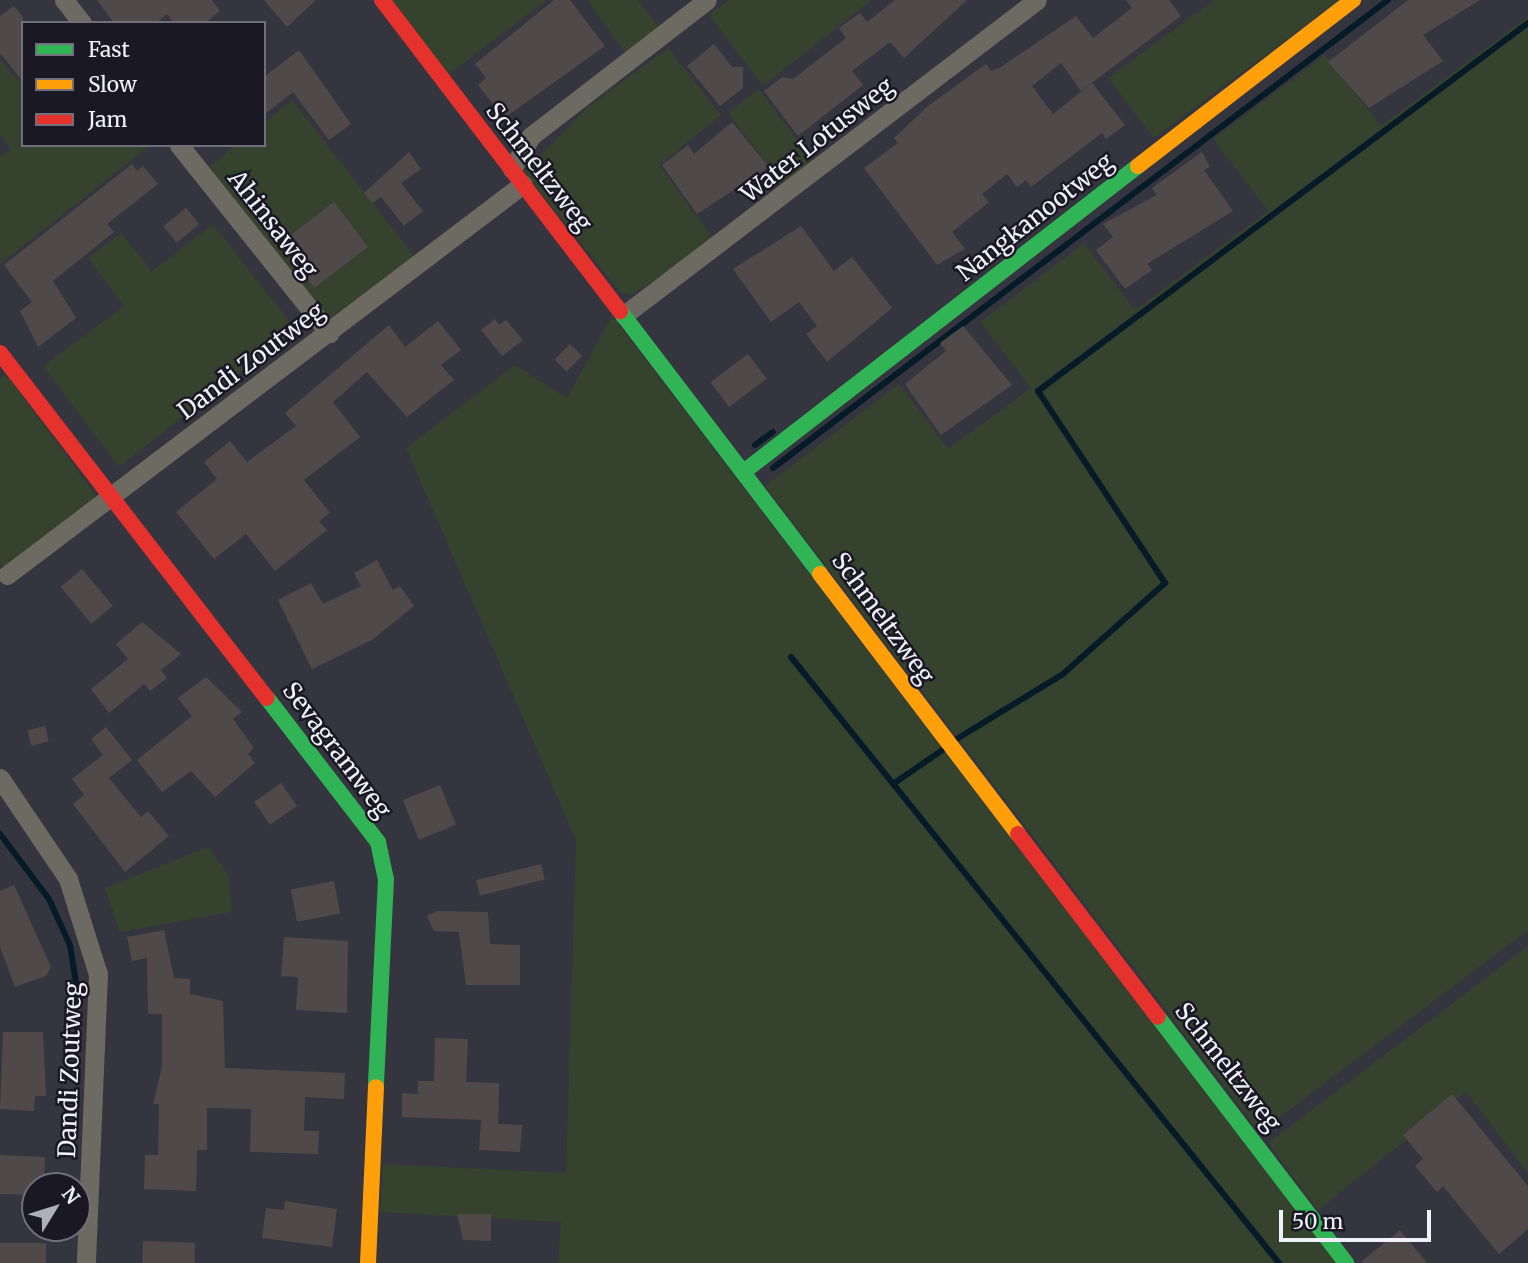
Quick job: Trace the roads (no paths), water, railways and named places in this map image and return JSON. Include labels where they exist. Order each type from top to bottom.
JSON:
[{"type":"street","points":[[64,0],[80,21]]},
{"type":"street","name":"Schmeltzweg","points":[[382,0],[746,470],[939,732],[1346,1263]]},
{"type":"street","points":[[517,177],[531,136],[707,0]]},
{"type":"street","name":"Water Lotusweg","points":[[624,314],[1037,0]]},
{"type":"street","name":"Nangkanootweg","points":[[746,470],[1353,0]]},
{"type":"street","name":"Ahinsaweg","points":[[181,147],[329,334]]},
{"type":"street","name":"Dandi Zoutweg","points":[[7,575],[329,334],[517,177]]},
{"type":"street","name":"Sevagramweg","points":[[0,354],[378,842],[386,879],[368,1263]]},
{"type":"street","name":"Dandi Zoutweg","points":[[0,778],[68,879],[98,974],[86,1263]]},
{"type":"waterway","points":[[773,468],[1388,0]]},
{"type":"waterway","points":[[955,740],[1063,674],[1165,583],[1038,391],[1528,23]]},
{"type":"waterway","points":[[755,445],[773,432]]},
{"type":"waterway","points":[[791,657],[1279,1263]]},
{"type":"waterway","points":[[893,784],[944,749]]},
{"type":"waterway","points":[[0,834],[49,899],[70,945],[76,984]]}]
